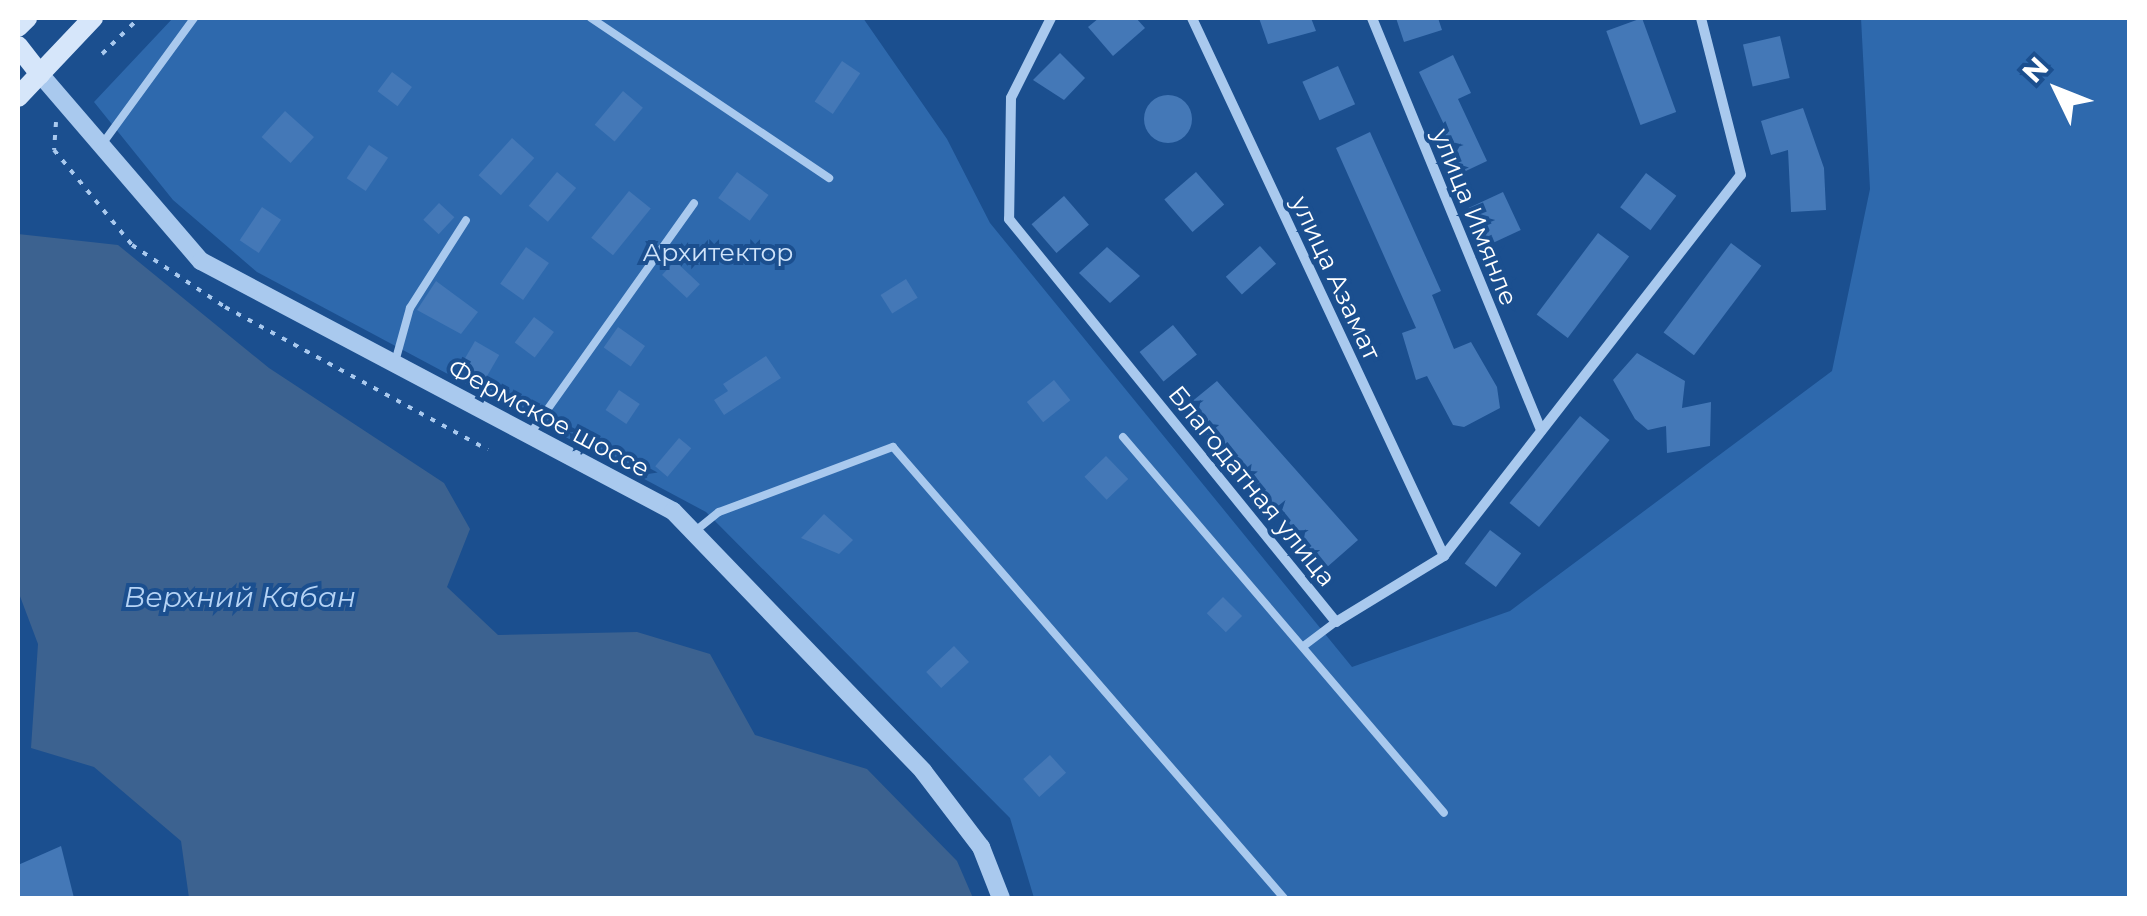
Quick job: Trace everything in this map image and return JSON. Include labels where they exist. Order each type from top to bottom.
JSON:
[{"type":"main road","points":[[18,27],[27,18]]},
{"type":"main road","points":[[18,97],[93,18]]},
{"type":"main road","name":"Фермское шоссе","points":[[18,46],[40,74]]},
{"type":"street","name":"Благодатная улица","points":[[1051,18],[1011,98],[1009,219],[1336,622],[1444,556],[1741,175],[1701,18]]},
{"type":"street","name":"улица Азамат","points":[[1192,18],[1444,556]]},
{"type":"street","name":"улица Имянле","points":[[1372,18],[1541,431]]},
{"type":"street","name":"Фермское шоссе","points":[[40,74],[102,145],[160,224],[201,261],[673,511],[924,771],[980,847],[1001,898]]},
{"type":"lane","points":[[102,145],[194,18]]},
{"type":"lane","points":[[591,18],[829,178]]},
{"type":"lane","points":[[530,434],[694,203]]},
{"type":"lane","points":[[394,366],[410,308],[466,220]]},
{"type":"lane","points":[[1122,437],[1305,645],[1444,813]]},
{"type":"lane","points":[[694,532],[720,512],[893,447],[1284,898]]},
{"type":"lane","points":[[1305,645],[1336,622]]},
{"type":"path","points":[[102,54],[139,18]]},
{"type":"green space","name":"Архитектор","points":[[173,18],[863,18],[947,139],[990,223],[1352,667],[1510,611],[1832,371],[1870,189],[1861,18],[2129,18],[2129,898],[1034,898],[1010,818],[706,512],[257,272],[173,200],[94,102]]},
{"type":"water","name":"Верхний Кабан","points":[[18,234],[118,245],[269,368],[444,483],[470,529],[447,587],[498,635],[637,632],[710,654],[755,735],[867,769],[957,861],[973,898],[189,898],[181,841],[94,767],[31,748],[38,644],[18,591]]},
{"type":"building","points":[[1099,18],[1136,18],[1145,28],[1113,56],[1088,27]]},
{"type":"building","points":[[1259,18],[1311,18],[1316,31],[1268,44]]},
{"type":"building","points":[[1396,18],[1438,18],[1442,30],[1404,42]]},
{"type":"building","points":[[1642,18],[1676,112],[1640,125],[1606,31]]},
{"type":"building","points":[[1780,36],[1790,78],[1753,86],[1743,45]]},
{"type":"building","points":[[1060,53],[1085,78],[1064,100],[1033,80]]},
{"type":"building","points":[[1453,55],[1471,93],[1458,99],[1487,161],[1453,177],[1435,139],[1448,133],[1419,72]]},
{"type":"building","points":[[842,61],[860,73],[833,114],[815,102]]},
{"type":"building","points":[[1338,66],[1355,104],[1319,120],[1302,82]]},
{"type":"building","points":[[392,72],[412,87],[398,106],[378,91]]},
{"type":"building","points":[[623,91],[643,108],[615,141],[595,125]]},
{"type":"building","points":[[1168,95],[1185,102],[1192,119],[1185,136],[1168,143],[1151,136],[1144,119],[1151,102]]},
{"type":"building","points":[[1803,108],[1824,168],[1826,210],[1791,212],[1788,150],[1771,155],[1761,121]]},
{"type":"building","points":[[285,111],[314,137],[291,163],[262,137]]},
{"type":"building","points":[[1370,132],[1441,291],[1432,295],[1454,349],[1471,342],[1497,387],[1500,408],[1464,427],[1453,425],[1427,376],[1416,380],[1402,333],[1416,328],[1336,148]]},
{"type":"building","points":[[512,138],[534,158],[501,195],[479,175]]},
{"type":"building","points":[[369,145],[388,158],[366,191],[347,178]]},
{"type":"building","points":[[557,172],[576,188],[548,222],[529,206]]},
{"type":"building","points":[[737,172],[769,195],[750,221],[718,198]]},
{"type":"building","points":[[1196,172],[1224,204],[1193,232],[1164,200]]},
{"type":"building","points":[[1646,173],[1676,196],[1650,230],[1620,207]]},
{"type":"building","points":[[629,191],[651,209],[613,255],[591,238]]},
{"type":"building","points":[[1503,192],[1521,230],[1486,246],[1469,208]]},
{"type":"building","points":[[1064,196],[1089,225],[1056,253],[1032,224]]},
{"type":"building","points":[[439,203],[454,217],[439,234],[423,220]]},
{"type":"building","points":[[262,207],[281,220],[259,253],[240,240]]},
{"type":"building","points":[[1598,233],[1629,256],[1568,338],[1537,314]]},
{"type":"building","points":[[1731,243],[1761,266],[1694,355],[1664,332]]},
{"type":"building","points":[[1260,246],[1276,264],[1242,295],[1226,277]]},
{"type":"building","points":[[526,247],[549,263],[523,300],[500,284]]},
{"type":"building","points":[[1107,247],[1140,276],[1110,303],[1079,273]]},
{"type":"building","points":[[675,261],[700,284],[687,298],[662,275]]},
{"type":"building","points":[[906,279],[918,298],[892,314],[881,295]]},
{"type":"building","points":[[436,281],[478,312],[461,334],[417,310]]},
{"type":"building","points":[[534,317],[554,332],[535,358],[515,343]]},
{"type":"building","points":[[1173,325],[1197,355],[1163,382],[1140,352]]},
{"type":"building","points":[[618,327],[645,346],[631,366],[604,347]]},
{"type":"building","points":[[475,341],[499,355],[480,389],[456,375]]},
{"type":"building","points":[[1637,353],[1685,381],[1682,408],[1711,402],[1710,446],[1667,453],[1666,426],[1648,430],[1635,419],[1613,380]]},
{"type":"building","points":[[766,356],[781,378],[724,415],[714,400],[728,391],[723,384]]},
{"type":"building","points":[[1054,380],[1070,400],[1043,422],[1027,402]]},
{"type":"building","points":[[1217,381],[1358,540],[1326,568],[1215,433],[1209,438],[1184,408]]},
{"type":"building","points":[[619,390],[640,404],[626,424],[606,410]]},
{"type":"building","points":[[1580,416],[1610,440],[1539,527],[1510,503]]},
{"type":"building","points":[[679,438],[691,448],[667,477],[655,466]]},
{"type":"building","points":[[1106,456],[1128,479],[1107,500],[1084,477]]},
{"type":"building","points":[[824,514],[853,540],[839,554],[801,538]]},
{"type":"building","points":[[1490,530],[1521,553],[1496,587],[1465,564]]},
{"type":"building","points":[[1223,597],[1242,616],[1226,632],[1207,613]]},
{"type":"building","points":[[954,646],[969,662],[941,688],[926,672]]},
{"type":"building","points":[[1050,755],[1066,773],[1039,797],[1023,779]]},
{"type":"building","points":[[61,846],[74,898],[18,898],[18,865]]}]
